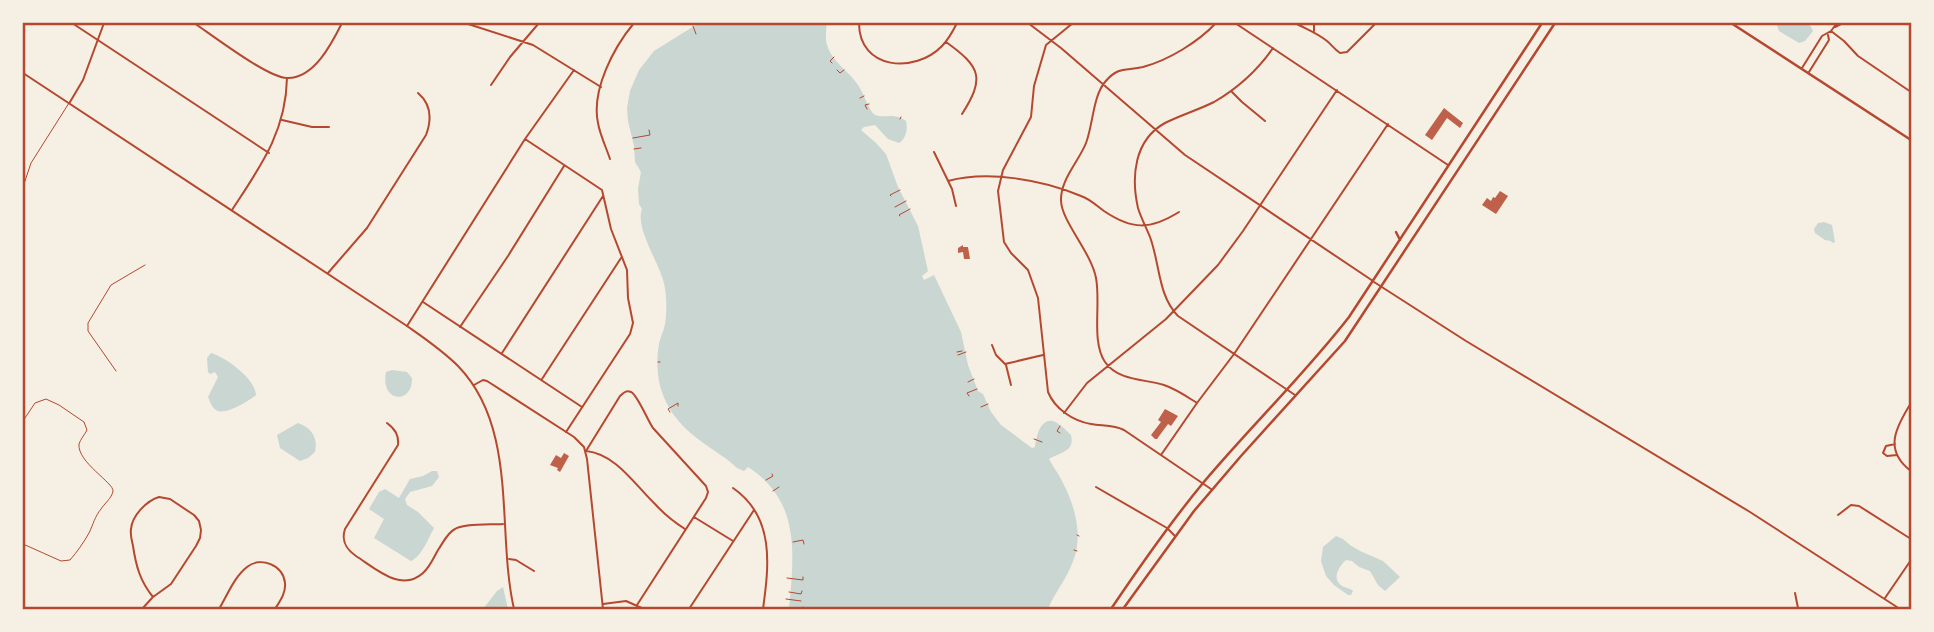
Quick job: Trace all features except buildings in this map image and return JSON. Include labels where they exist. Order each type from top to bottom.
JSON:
[{"type":"main road","points":[[1111,609],[1167,528],[1204,482],[1333,338],[1401,240],[1542,23]]},
{"type":"main road","points":[[1123,609],[1212,489],[1345,341],[1555,23]]},
{"type":"main road","points":[[1731,23],[1911,140]]},
{"type":"main road","points":[[1412,222],[1421,228]]},
{"type":"main road","points":[[1401,240],[1396,232],[1405,233]]},
{"type":"street","points":[[72,23],[269,153]]},
{"type":"street","points":[[69,103],[83,80],[104,23]]},
{"type":"street","points":[[194,23],[272,73],[287,78],[300,75],[317,63],[342,23]]},
{"type":"street","points":[[465,23],[533,44],[601,87]]},
{"type":"street","points":[[491,85],[510,57],[539,23]]},
{"type":"street","points":[[610,159],[597,117],[601,87],[612,54],[634,23]]},
{"type":"street","points":[[859,23],[864,47],[876,57],[888,62],[906,63],[920,60],[936,51],[946,42],[957,23]]},
{"type":"street","points":[[1028,23],[1185,155],[1373,282],[1750,512],[1900,609]]},
{"type":"street","points":[[1073,23],[1051,40],[1043,51],[1034,86],[1031,117],[1001,176],[999,199],[1004,242],[1028,270],[1036,287],[1048,392],[1064,413],[1083,422],[1119,428],[1212,489]]},
{"type":"street","points":[[1197,403],[1162,384],[1126,377],[1107,365],[1097,335],[1099,297],[1096,276],[1061,200],[1062,190],[1086,143],[1103,84],[1117,71],[1143,66],[1184,48],[1216,23]]},
{"type":"street","points":[[1235,23],[1449,166]]},
{"type":"street","points":[[1295,23],[1314,32],[1340,53],[1347,52],[1376,23]]},
{"type":"street","points":[[1314,23],[1314,32]]},
{"type":"street","points":[[1801,69],[1822,36],[1832,31],[1837,23]]},
{"type":"street","points":[[1834,27],[1843,23]]},
{"type":"street","points":[[1832,31],[1858,55],[1911,92]]},
{"type":"street","points":[[1809,73],[1829,40],[1828,33]]},
{"type":"street","points":[[946,42],[963,54],[976,74],[975,92],[962,114]]},
{"type":"street","points":[[1273,48],[1251,75],[1232,91],[1154,130],[1139,153],[1134,188],[1164,294],[1174,312],[1296,396]]},
{"type":"street","points":[[407,326],[525,139],[573,70]]},
{"type":"street","points":[[23,72],[407,326],[458,366],[474,385],[496,437],[514,609]]},
{"type":"street","points":[[232,211],[269,153],[287,78]]},
{"type":"street","points":[[1064,413],[1081,389],[1174,312],[1218,265],[1337,90]]},
{"type":"street","points":[[1232,91],[1265,121]]},
{"type":"street","points":[[328,274],[367,228],[426,135],[429,109],[426,100],[418,93]]},
{"type":"street","points":[[279,120],[312,127],[329,127]]},
{"type":"street","points":[[1160,455],[1234,354],[1388,124]]},
{"type":"street","points":[[525,139],[603,190],[611,229],[627,270],[632,321],[630,334],[566,432]]},
{"type":"street","points":[[934,152],[956,206]]},
{"type":"street","points":[[460,327],[565,165]]},
{"type":"street","points":[[948,181],[993,175],[1062,190],[1086,198],[1113,217],[1146,227],[1179,212]]},
{"type":"street","points":[[502,354],[603,196]]},
{"type":"street","points":[[542,380],[622,256]]},
{"type":"street","points":[[422,301],[582,407]]},
{"type":"street","points":[[992,345],[996,355],[1005,364],[1011,386]]},
{"type":"street","points":[[1005,364],[1044,355]]},
{"type":"street","points":[[474,385],[483,380],[487,381],[578,440],[586,451],[603,609]]},
{"type":"street","points":[[586,451],[620,396],[628,391],[635,394],[646,419],[706,486],[708,492],[637,605]]},
{"type":"street","points":[[1911,403],[1896,429],[1895,444],[1902,463],[1911,471]]},
{"type":"street","points":[[387,423],[398,436],[398,445],[345,529],[343,537],[350,552],[388,577],[408,580],[423,573],[447,536],[457,528],[504,524]]},
{"type":"street","points":[[1895,444],[1886,446],[1883,453],[1887,456],[1898,455]]},
{"type":"street","points":[[586,451],[599,454],[624,471],[662,511],[685,530]]},
{"type":"street","points":[[1096,486],[1167,528],[1175,536]]},
{"type":"street","points":[[733,488],[744,496],[763,525],[767,557],[762,609]]},
{"type":"street","points":[[142,609],[171,584],[200,538],[201,526],[194,515],[167,498],[155,498],[146,503],[130,532],[139,577],[153,597]]},
{"type":"street","points":[[1838,515],[1851,505],[1859,506],[1911,539]]},
{"type":"street","points":[[689,609],[754,509]]},
{"type":"street","points":[[694,516],[733,541]]},
{"type":"street","points":[[508,559],[534,571]]},
{"type":"street","points":[[1885,599],[1911,561]]},
{"type":"street","points":[[219,609],[242,572],[250,565],[260,562],[275,566],[285,580],[285,591],[275,609]]},
{"type":"street","points":[[1795,593],[1798,609],[1820,609]]},
{"type":"street","points":[[603,604],[626,601],[644,609]]},
{"type":"lane","points":[[23,187],[31,163],[69,103]]},
{"type":"lane","points":[[116,371],[88,331],[88,323],[111,285],[145,265]]},
{"type":"path","points":[[692,26],[696,34]]},
{"type":"path","points":[[832,63],[830,61],[834,57]]},
{"type":"path","points":[[837,70],[840,73],[844,69]]},
{"type":"path","points":[[860,98],[864,96]]},
{"type":"path","points":[[867,109],[866,105],[869,104]]},
{"type":"path","points":[[633,138],[650,135],[649,130]]},
{"type":"path","points":[[634,149],[641,148]]},
{"type":"path","points":[[891,197],[890,195],[900,190]]},
{"type":"path","points":[[895,207],[906,201]]},
{"type":"path","points":[[900,216],[910,209]]},
{"type":"path","points":[[957,354],[966,352]]},
{"type":"path","points":[[968,382],[974,379]]},
{"type":"path","points":[[969,396],[967,393],[977,389]]},
{"type":"path","points":[[23,421],[35,403],[46,399],[84,422],[87,430],[80,442],[80,448],[95,472],[111,484],[113,490],[98,513],[89,534],[70,560],[61,561],[23,544]]},
{"type":"path","points":[[670,412],[668,409],[678,403],[678,406]]},
{"type":"path","points":[[981,407],[988,404]]},
{"type":"path","points":[[1060,426],[1056,431],[1060,433]]},
{"type":"path","points":[[1034,439],[1042,442]]},
{"type":"path","points":[[766,480],[773,476],[772,474]]},
{"type":"path","points":[[773,491],[779,487]]},
{"type":"path","points":[[793,542],[803,540],[804,544]]},
{"type":"path","points":[[787,578],[803,580],[803,577]]},
{"type":"path","points":[[789,592],[801,594],[802,591]]},
{"type":"path","points":[[786,599],[801,601]]},
{"type":"path","points":[[789,608],[802,609]]},
{"type":"shaded area","points":[[699,23],[827,23],[826,40],[829,51],[858,85],[872,112],[877,116],[897,117],[906,121],[906,133],[899,143],[888,139],[875,125],[861,130],[886,154],[898,187],[918,226],[928,271],[922,276],[924,280],[934,275],[961,332],[968,365],[978,391],[983,394],[991,412],[1001,425],[1032,448],[1035,447],[1042,426],[1049,421],[1058,423],[1071,435],[1069,448],[1049,459],[1072,503],[1077,524],[1077,545],[1069,572],[1048,609],[789,609],[792,569],[790,530],[786,513],[777,496],[765,481],[748,467],[744,471],[737,468],[680,423],[665,400],[658,374],[659,344],[666,319],[665,290],[642,225],[638,189],[641,172],[635,162],[627,108],[630,91],[639,70],[654,51]]},
{"type":"shaded area","points":[[1776,23],[1809,23],[1813,31],[1805,41],[1799,43],[1779,31]]},
{"type":"shaded area","points":[[1818,223],[1832,225],[1835,242],[1825,240],[1815,233],[1814,229]]},
{"type":"shaded area","points":[[211,353],[245,375],[256,395],[227,411],[214,409],[208,397],[218,377],[215,372],[208,372],[207,358]]},
{"type":"shaded area","points":[[386,372],[407,372],[412,378],[408,393],[403,396],[392,395],[385,383]]},
{"type":"shaded area","points":[[298,423],[310,431],[316,442],[315,452],[300,461],[280,448],[277,435]]},
{"type":"shaded area","points":[[437,471],[439,477],[432,486],[410,492],[405,499],[407,505],[434,528],[422,551],[411,561],[374,538],[384,519],[369,509],[379,492],[385,489],[399,498],[410,479]]},
{"type":"shaded area","points":[[1336,536],[1383,561],[1400,577],[1385,591],[1370,571],[1346,560],[1339,569],[1337,580],[1342,586],[1353,591],[1348,595],[1326,576],[1321,561],[1323,547]]},
{"type":"shaded area","points":[[503,587],[508,609],[483,609],[497,591]]}]
